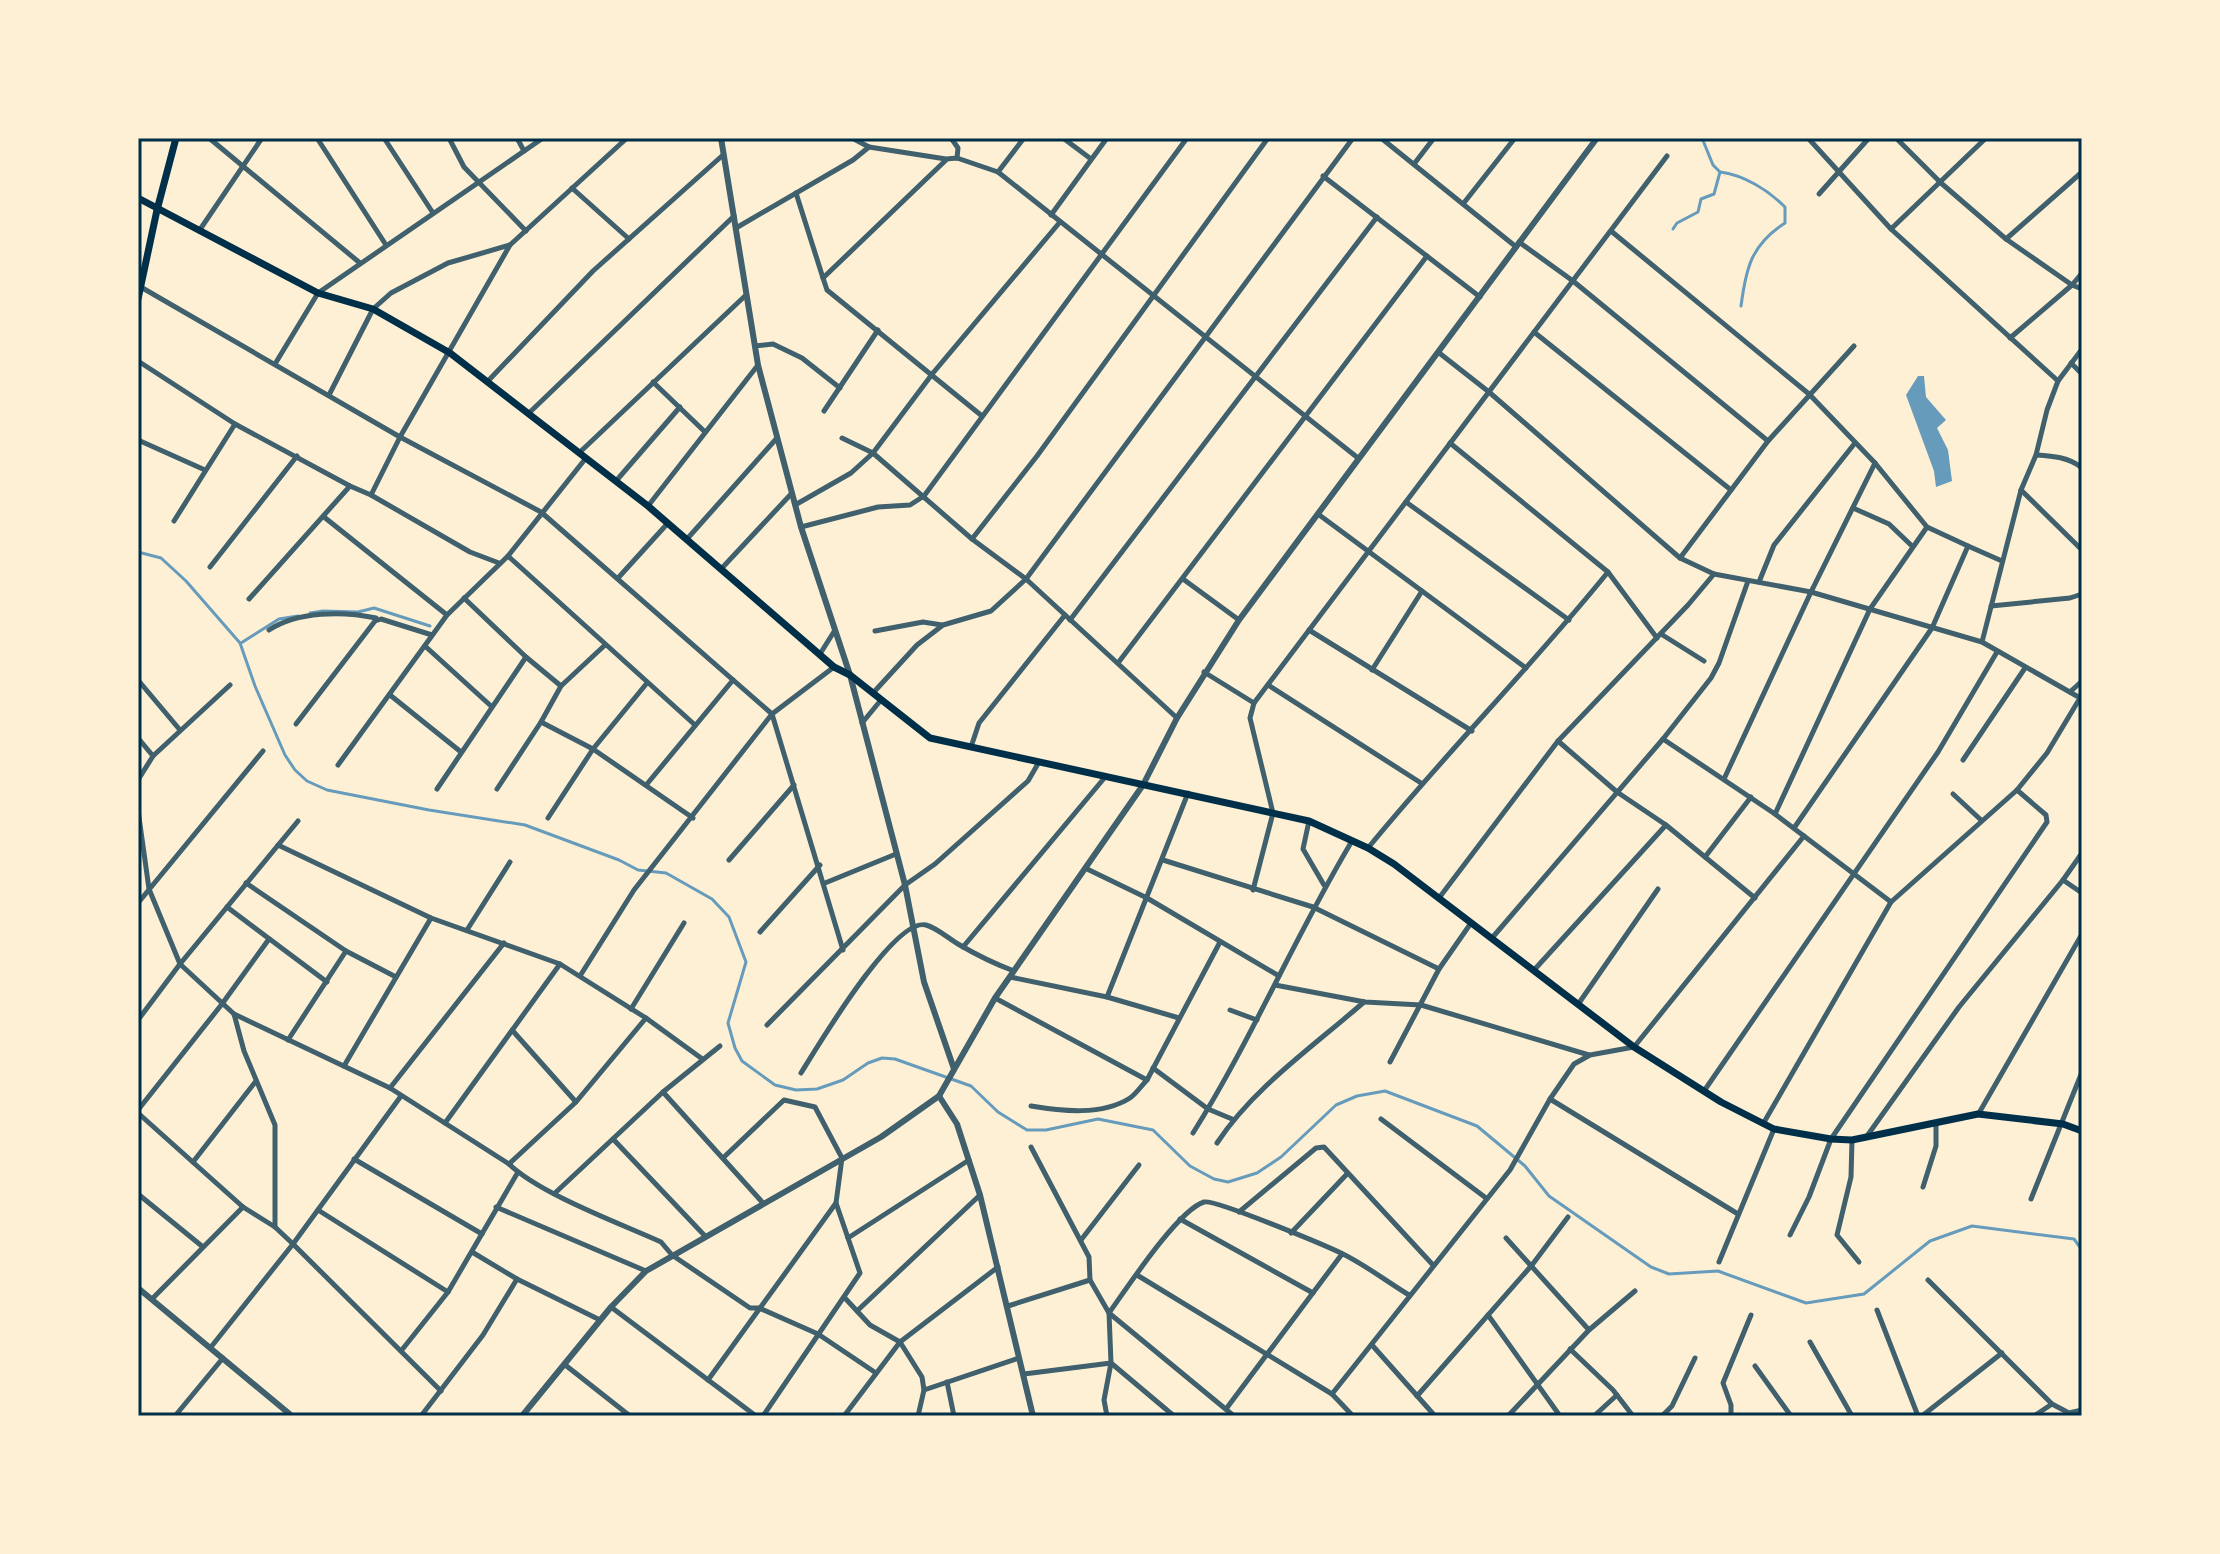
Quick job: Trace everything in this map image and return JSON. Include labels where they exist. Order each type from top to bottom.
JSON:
[{"type":"main road","points":[[138,299],[176,138]]},
{"type":"main road","points":[[138,198],[318,293],[373,309],[450,353],[648,506],[834,667],[850,675],[930,738],[1309,821],[1368,848],[1535,969],[1634,1047],[1704,1091],[1774,1129],[1852,1140],[1978,1114],[2063,1124],[2082,1131]]},
{"type":"street","points":[[209,138],[360,263]]},
{"type":"street","points":[[199,231],[262,138]]},
{"type":"street","points":[[317,138],[387,245]]},
{"type":"street","points":[[384,138],[433,213]]},
{"type":"street","points":[[449,138],[464,167],[526,231]]},
{"type":"street","points":[[517,138],[524,151]]},
{"type":"street","points":[[275,364],[318,293],[543,138]]},
{"type":"street","points":[[371,495],[400,437],[510,245],[627,138]]},
{"type":"street","points":[[721,138],[758,365],[801,527],[850,675],[905,885],[924,982],[954,1069]]},
{"type":"street","points":[[852,138],[869,147],[957,158],[998,172],[1358,458]]},
{"type":"street","points":[[951,138],[958,148],[957,158]]},
{"type":"street","points":[[998,172],[1024,138]]},
{"type":"street","points":[[1063,138],[1091,159]]},
{"type":"street","points":[[1051,215],[1107,138]]},
{"type":"street","points":[[801,527],[878,507],[910,505],[924,496],[1187,138]]},
{"type":"street","points":[[972,539],[1037,456],[1268,138]]},
{"type":"street","points":[[873,693],[917,645],[943,625],[991,611],[1026,579],[1353,138]]},
{"type":"street","points":[[1381,138],[1463,204],[1573,281],[1768,441]]},
{"type":"street","points":[[1414,164],[1434,138]]},
{"type":"street","points":[[1463,204],[1515,138]]},
{"type":"street","points":[[522,1416],[611,1307],[646,1271],[881,1137],[939,1096],[995,998],[1143,785],[1177,718],[1239,620],[1597,138]]},
{"type":"street","points":[[1808,138],[1891,229],[2058,381]]},
{"type":"street","points":[[1819,194],[1869,138]]},
{"type":"street","points":[[1896,138],[1941,183],[2006,239],[2082,289]]},
{"type":"street","points":[[1891,229],[1985,138]]},
{"type":"street","points":[[736,228],[853,160],[869,147]]},
{"type":"street","points":[[488,381],[593,271],[723,155]]},
{"type":"street","points":[[1253,890],[1273,813],[1250,718],[1254,703],[1667,156]]},
{"type":"street","points":[[823,278],[946,159]]},
{"type":"street","points":[[2006,239],[2082,172]]},
{"type":"street","points":[[1323,176],[1480,297]]},
{"type":"street","points":[[572,188],[629,239]]},
{"type":"street","points":[[796,193],[827,290],[933,373],[982,416]]},
{"type":"street","points":[[528,414],[734,216]]},
{"type":"street","points":[[971,747],[979,723],[1068,617],[1377,217]]},
{"type":"street","points":[[795,505],[851,473],[873,453],[933,373],[1060,222]]},
{"type":"street","points":[[1611,231],[1809,394],[1875,463],[1927,527],[2002,561]]},
{"type":"street","points":[[329,395],[373,309],[391,293],[448,263],[510,245]]},
{"type":"street","points":[[1118,663],[1427,256]]},
{"type":"street","points":[[2010,338],[2082,273]]},
{"type":"street","points":[[139,286],[400,437],[541,512],[772,714],[820,865],[843,950]]},
{"type":"street","points":[[338,765],[447,615],[508,556],[582,456],[653,381],[746,295]]},
{"type":"street","points":[[824,411],[878,330]]},
{"type":"street","points":[[1534,332],[1731,490]]},
{"type":"street","points":[[755,346],[773,344],[802,358],[840,388]]},
{"type":"street","points":[[1680,558],[1768,441],[1854,346]]},
{"type":"street","points":[[1982,642],[2021,490],[2036,455],[2047,410],[2058,381],[2082,349]]},
{"type":"street","points":[[1438,352],[1489,392],[1680,558],[1714,574],[1811,592],[1982,642],[2081,698],[2047,753],[2017,790],[1891,902],[1763,1124]]},
{"type":"street","points":[[138,361],[235,424],[371,495],[470,552],[499,563]]},
{"type":"street","points":[[2071,363],[2082,374]]},
{"type":"street","points":[[648,506],[758,365]]},
{"type":"street","points":[[653,381],[704,431]]},
{"type":"street","points":[[616,482],[680,407]]},
{"type":"street","points":[[174,521],[235,424]]},
{"type":"street","points":[[687,539],[777,438]]},
{"type":"street","points":[[842,438],[873,453],[972,539],[1026,579],[1177,718]]},
{"type":"street","points":[[138,440],[205,470]]},
{"type":"street","points":[[1450,443],[1608,572],[1659,636],[1704,661]]},
{"type":"street","points":[[1759,582],[1774,545],[1855,443]]},
{"type":"street","points":[[2036,455],[2057,456],[2082,468]]},
{"type":"street","points":[[210,567],[297,456]]},
{"type":"street","points":[[1724,779],[1875,463]]},
{"type":"street","points":[[249,599],[350,486]]},
{"type":"street","points":[[2021,490],[2082,550]]},
{"type":"street","points":[[722,568],[792,493]]},
{"type":"street","points":[[1406,502],[1569,620]]},
{"type":"street","points":[[1853,508],[1889,524],[1912,546]]},
{"type":"street","points":[[1318,514],[1526,668]]},
{"type":"street","points":[[324,517],[447,615]]},
{"type":"street","points":[[618,578],[668,523]]},
{"type":"street","points":[[1775,814],[1870,609],[1927,527]]},
{"type":"street","points":[[1794,828],[1932,628],[1968,546]]},
{"type":"street","points":[[508,556],[695,725]]},
{"type":"street","points":[[1368,848],[1421,783],[1472,731],[1608,572]]},
{"type":"street","points":[[1439,898],[1558,741],[1714,574]]},
{"type":"street","points":[[1183,579],[1239,620]]},
{"type":"street","points":[[1492,938],[1663,739],[1715,671],[1748,581]]},
{"type":"street","points":[[1372,670],[1422,591]]},
{"type":"street","points":[[1991,606],[2082,594]]},
{"type":"street","points":[[464,598],[561,686]]},
{"type":"street","points":[[269,630],[282,622],[325,615],[361,615],[432,635]]},
{"type":"street","points":[[296,724],[370,624],[381,619]]},
{"type":"street","points":[[875,631],[923,622],[943,625]]},
{"type":"street","points":[[820,654],[835,630]]},
{"type":"street","points":[[1309,630],[1472,731]]},
{"type":"street","points":[[497,789],[561,686],[605,645]]},
{"type":"street","points":[[425,646],[491,706]]},
{"type":"street","points":[[1704,1091],[1938,752],[1997,652]]},
{"type":"street","points":[[437,789],[526,657]]},
{"type":"street","points":[[580,976],[634,890],[772,714],[834,667]]},
{"type":"street","points":[[1963,760],[2025,668]]},
{"type":"street","points":[[1204,672],[1254,703]]},
{"type":"street","points":[[138,680],[180,730]]},
{"type":"street","points":[[647,784],[733,680]]},
{"type":"street","points":[[2070,692],[2082,681]]},
{"type":"street","points":[[548,818],[593,749],[647,683]]},
{"type":"street","points":[[138,780],[153,756],[230,685]]},
{"type":"street","points":[[1268,685],[1421,783]]},
{"type":"street","points":[[390,695],[461,752]]},
{"type":"street","points":[[862,723],[881,700]]},
{"type":"street","points":[[541,722],[593,749],[693,818]]},
{"type":"street","points":[[138,738],[153,756]]},
{"type":"street","points":[[1663,739],[1775,814],[1891,902]]},
{"type":"street","points":[[1558,741],[1617,792],[1666,825],[1755,898]]},
{"type":"street","points":[[138,903],[263,751]]},
{"type":"street","points":[[767,1025],[905,885],[935,864],[1028,781],[1039,762]]},
{"type":"street","points":[[963,947],[1106,776]]},
{"type":"street","points":[[729,860],[795,785]]},
{"type":"street","points":[[1790,1235],[1809,1197],[1831,1139],[2047,822],[2046,815],[2017,790]]},
{"type":"street","points":[[1107,997],[1188,793]]},
{"type":"street","points":[[1953,794],[1981,820]]},
{"type":"street","points":[[1705,857],[1751,797]]},
{"type":"street","points":[[138,810],[149,889],[180,964],[234,1014],[390,1088],[518,1172],[555,1193],[661,1242],[672,1255],[750,1308],[759,1308],[818,1334],[876,1373]]},
{"type":"street","points":[[138,1020],[298,821]]},
{"type":"street","points":[[1309,821],[1303,849],[1325,886]]},
{"type":"street","points":[[1535,969],[1666,825]]},
{"type":"street","points":[[1332,1394],[1510,1170],[1550,1099],[1574,1064],[1590,1055],[1634,1047],[1804,836]]},
{"type":"street","points":[[1193,1133],[1257,1020],[1313,907],[1352,841]]},
{"type":"street","points":[[278,845],[431,918],[560,964],[646,1018],[701,1058]]},
{"type":"street","points":[[1865,1138],[1959,1007],[2082,853]]},
{"type":"street","points":[[825,883],[896,854]]},
{"type":"street","points":[[1163,860],[1313,907],[1439,969]]},
{"type":"street","points":[[467,930],[510,862]]},
{"type":"street","points":[[760,932],[820,865]]},
{"type":"street","points":[[1085,868],[1147,898],[1279,976]]},
{"type":"street","points":[[2063,880],[2082,893]]},
{"type":"street","points":[[246,883],[346,951],[396,977]]},
{"type":"street","points":[[1579,1003],[1658,889]]},
{"type":"street","points":[[227,907],[327,982]]},
{"type":"street","points":[[344,1066],[431,918]]},
{"type":"street","points":[[631,1009],[684,923]]},
{"type":"street","points":[[1390,1062],[1439,969],[1472,923]]},
{"type":"street","points":[[801,1073],[852,994],[885,950],[913,926],[925,925],[1012,974],[1179,1018]]},
{"type":"street","points":[[1978,1114],[2082,934]]},
{"type":"street","points":[[269,939],[138,1111],[243,1207],[275,1227],[441,1391]]},
{"type":"street","points":[[1031,1106],[1093,1110],[1130,1098],[1147,1080],[1220,942]]},
{"type":"street","points":[[390,1088],[504,943]]},
{"type":"street","points":[[288,1040],[346,951]]},
{"type":"street","points":[[445,1123],[560,964]]},
{"type":"street","points":[[1275,985],[1365,1002],[1421,1005],[1590,1055]]},
{"type":"street","points":[[995,998],[1147,1080]]},
{"type":"street","points":[[1217,1143],[1233,1119],[1256,1095],[1365,1002]]},
{"type":"street","points":[[1230,1010],[1257,1020]]},
{"type":"street","points":[[234,1014],[244,1051],[275,1125],[275,1227]]},
{"type":"street","points":[[509,1164],[576,1102],[646,1018]]},
{"type":"street","points":[[512,1030],[576,1102]]},
{"type":"street","points":[[555,1193],[701,1058],[720,1046]]},
{"type":"street","points":[[1153,1068],[1208,1109],[1233,1119]]},
{"type":"street","points":[[2031,1199],[2082,1072]]},
{"type":"street","points":[[193,1162],[256,1081]]},
{"type":"street","points":[[663,1092],[763,1203]]},
{"type":"street","points":[[211,1347],[293,1244],[401,1096]]},
{"type":"street","points":[[939,1096],[957,1124],[980,1195],[1033,1416]]},
{"type":"street","points":[[1550,1099],[1738,1214]]},
{"type":"street","points":[[723,1158],[784,1100],[815,1107],[842,1158],[836,1203],[860,1273],[763,1416]]},
{"type":"street","points":[[1381,1119],[1486,1198]]},
{"type":"street","points":[[1923,1187],[1936,1146],[1936,1123]]},
{"type":"street","points":[[1719,1262],[1774,1129]]},
{"type":"street","points":[[613,1139],[705,1236]]},
{"type":"street","points":[[1852,1140],[1851,1177],[1837,1235],[1859,1262]]},
{"type":"street","points":[[1031,1147],[1089,1257],[1090,1280],[1109,1313],[1234,1416]]},
{"type":"street","points":[[1239,1212],[1316,1148],[1324,1147],[1433,1265]]},
{"type":"street","points":[[354,1159],[482,1234]]},
{"type":"street","points":[[848,1238],[969,1160]]},
{"type":"street","points":[[1080,1241],[1139,1165]]},
{"type":"street","points":[[401,1351],[448,1292],[518,1172]]},
{"type":"street","points":[[1291,1233],[1347,1174]]},
{"type":"street","points":[[138,1194],[203,1247]]},
{"type":"street","points":[[857,1311],[980,1195]]},
{"type":"street","points":[[1107,1416],[1104,1400],[1111,1363],[1109,1313],[1180,1219],[1201,1203],[1210,1201],[1342,1254],[1409,1295]]},
{"type":"street","points":[[708,1380],[836,1203]]},
{"type":"street","points":[[152,1299],[243,1207]]},
{"type":"street","points":[[496,1207],[646,1271]]},
{"type":"street","points":[[318,1210],[448,1292]]},
{"type":"street","points":[[1417,1396],[1532,1265],[1568,1217]]},
{"type":"street","points":[[1180,1219],[1313,1293]]},
{"type":"street","points":[[1506,1238],[1589,1330]]},
{"type":"street","points":[[472,1252],[517,1279],[600,1320]]},
{"type":"street","points":[[1226,1409],[1342,1254]]},
{"type":"street","points":[[844,1416],[900,1342],[999,1266]]},
{"type":"street","points":[[1137,1275],[1332,1394],[1353,1416]]},
{"type":"street","points":[[421,1416],[483,1335],[517,1279]]},
{"type":"street","points":[[1008,1306],[1090,1280]]},
{"type":"street","points":[[1928,1280],[2052,1404],[2069,1413],[2082,1410]]},
{"type":"street","points":[[138,1288],[292,1416]]},
{"type":"street","points":[[1508,1416],[1589,1330],[1635,1291]]},
{"type":"street","points":[[844,1297],[870,1325],[900,1342],[922,1377],[924,1390],[918,1416]]},
{"type":"street","points":[[611,1307],[756,1416]]},
{"type":"street","points":[[1877,1310],[1920,1416],[2002,1353]]},
{"type":"street","points":[[1488,1315],[1560,1416]]},
{"type":"street","points":[[1731,1416],[1731,1405],[1723,1383],[1751,1315]]},
{"type":"street","points":[[1810,1342],[1852,1416]]},
{"type":"street","points":[[1372,1345],[1435,1416]]},
{"type":"street","points":[[1570,1349],[1617,1395],[1633,1416]]},
{"type":"street","points":[[175,1416],[223,1357]]},
{"type":"street","points":[[924,1390],[1020,1357]]},
{"type":"street","points":[[1662,1416],[1672,1406],[1695,1358]]},
{"type":"street","points":[[1024,1374],[1111,1363],[1174,1416]]},
{"type":"street","points":[[564,1364],[630,1416]]},
{"type":"street","points":[[1755,1366],[1791,1416]]},
{"type":"street","points":[[947,1382],[954,1416]]},
{"type":"street","points":[[1594,1416],[1617,1395]]},
{"type":"street","points":[[2034,1416],[2052,1404]]},
{"type":"water","points":[[1918,376],[1924,376],[1926,397],[1946,420],[1937,428],[1948,450],[1952,481],[1936,487],[1934,471],[1906,395]]},
{"type":"waterway","points":[[1673,229],[1677,223],[1698,212],[1701,199],[1714,194],[1720,172],[1713,165],[1702,138]]},
{"type":"waterway","points":[[1720,172],[1755,184],[1785,207],[1785,223],[1764,240],[1752,258],[1741,306]]},
{"type":"waterway","points":[[138,552],[161,558],[186,581],[240,643],[285,755],[307,781],[327,790],[525,825],[638,870],[666,873],[712,899],[729,917],[746,962],[728,1023],[735,1048],[742,1061],[775,1085],[796,1090],[817,1089],[843,1080],[868,1063],[882,1058],[895,1059],[971,1086],[998,1112],[1027,1130],[1046,1130],[1098,1119],[1153,1130],[1190,1166],[1214,1179],[1228,1182],[1257,1173],[1281,1157],[1336,1105],[1357,1096],[1385,1091],[1477,1126],[1525,1166],[1549,1196],[1651,1267],[1669,1274],[1718,1271],[1806,1303],[1864,1294],[1930,1241],[1972,1226],[2074,1239],[2082,1250]]},
{"type":"waterway","points":[[310,613],[358,612],[374,608],[430,626]]},
{"type":"waterway","points":[[241,643],[279,619],[298,616]]}]
